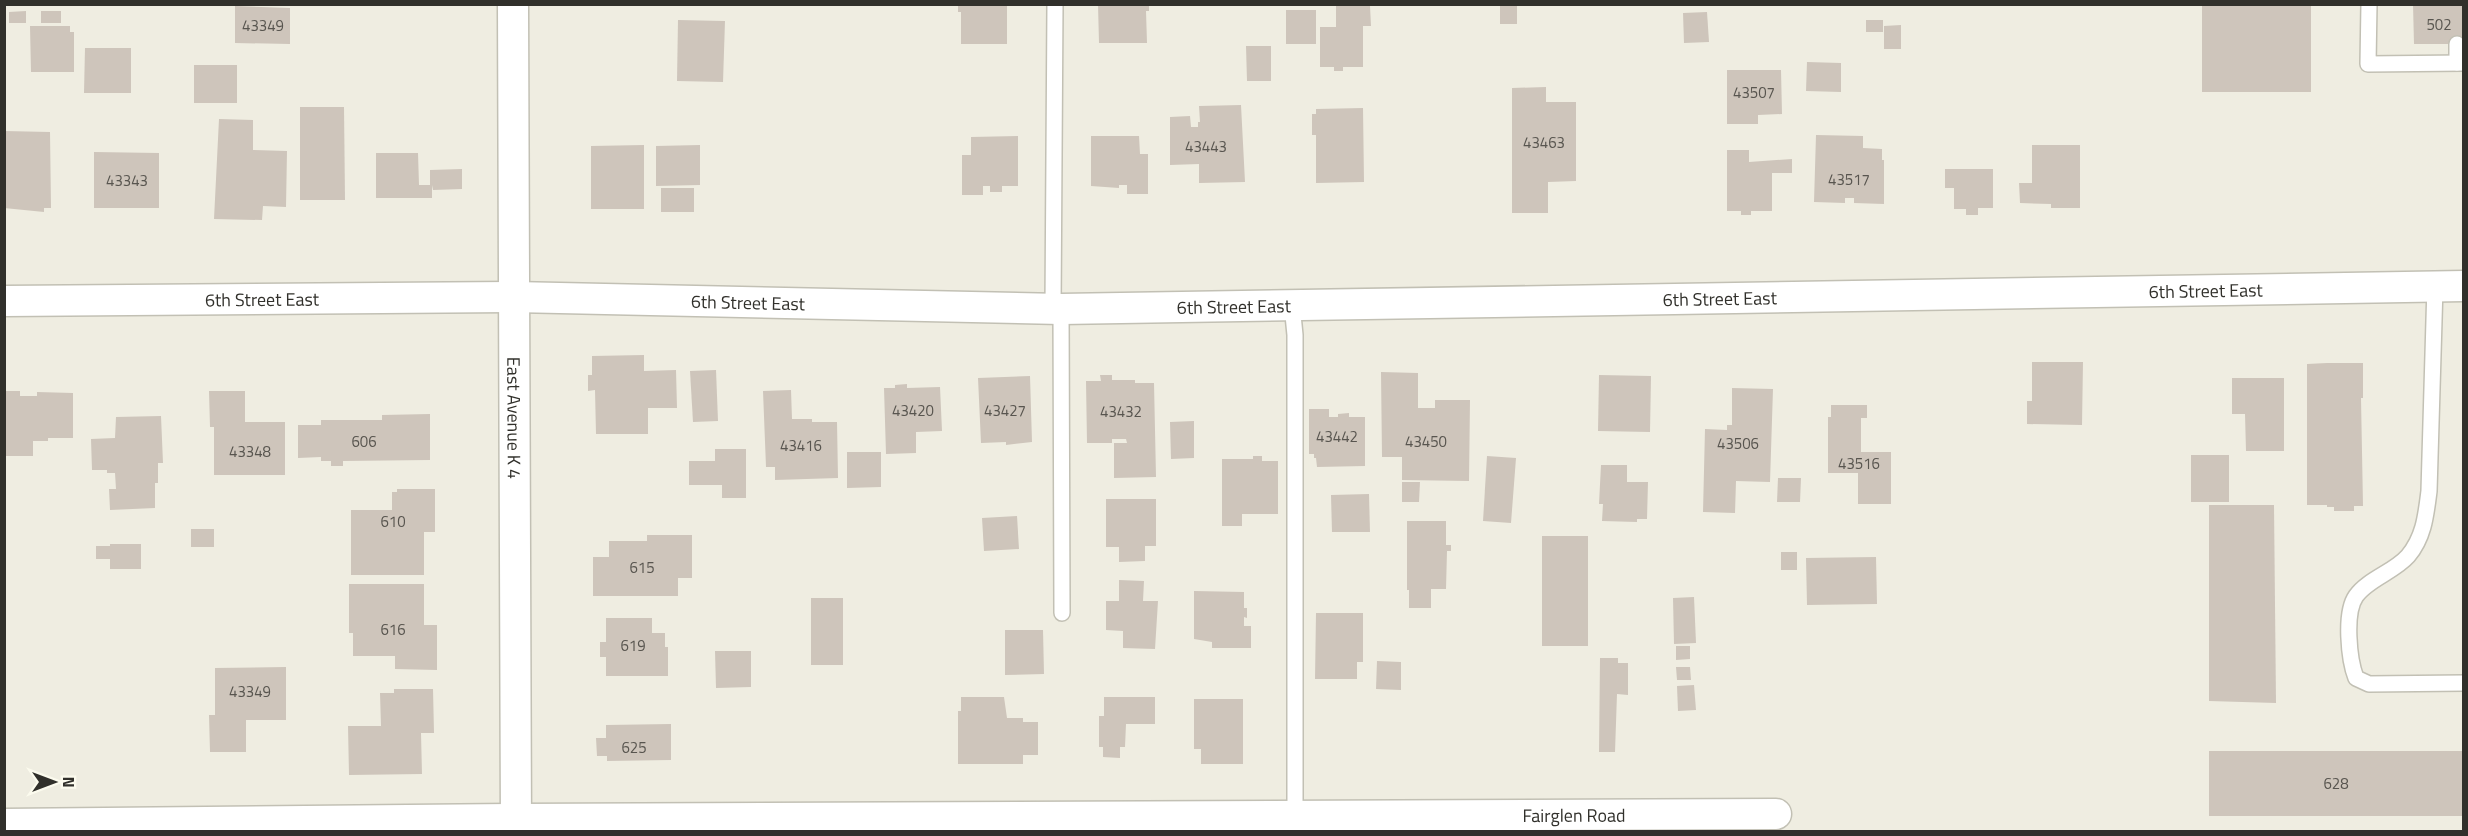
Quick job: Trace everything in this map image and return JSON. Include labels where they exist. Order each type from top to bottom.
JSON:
[{"type":"street","name":"East Avenue K 4","points":[[513,4],[516,825]]},
{"type":"street","name":"6th Street East","points":[[4,301],[514,297],[1057,308],[2449,286]]},
{"type":"street","name":"Fairglen Road","points":[[4,824],[516,825],[1776,814]]},
{"type":"lane","points":[[1055,4],[1062,613]]},
{"type":"lane","points":[[2369,4],[2368,64],[2460,63],[2457,44]]},
{"type":"lane","points":[[2449,286],[2425,523],[2416,544],[2406,558],[2356,596],[2349,614],[2351,664],[2356,678],[2369,684],[2463,683]]},
{"type":"lane","points":[[1292,305],[1295,335],[1295,817]]},
{"type":"building","points":[[958,4],[1007,4],[1007,44],[961,44],[961,12],[958,12]]},
{"type":"building","points":[[1098,4],[1149,4],[1149,11],[1146,11],[1147,43],[1099,43]]},
{"type":"building","points":[[1500,4],[1517,4],[1517,24],[1500,24]]},
{"type":"building","points":[[2202,4],[2311,4],[2311,92],[2202,92]]},
{"type":"building","points":[[2413,4],[2464,4],[2464,44],[2414,44]]},
{"type":"building","points":[[235,6],[290,8],[290,44],[235,43]]},
{"type":"building","points":[[1336,6],[1370,6],[1371,26],[1363,26],[1363,67],[1343,67],[1343,71],[1334,71],[1334,67],[1320,67],[1320,27],[1336,27]]},
{"type":"building","points":[[1286,10],[1316,10],[1316,44],[1286,44]]},
{"type":"building","points":[[26,11],[26,23],[9,23],[9,12]]},
{"type":"building","points":[[41,11],[61,11],[61,23],[41,23]]},
{"type":"building","points":[[1707,12],[1709,42],[1684,43],[1683,13]]},
{"type":"building","points":[[678,20],[725,21],[723,82],[677,81]]},
{"type":"building","points":[[1866,20],[1883,20],[1883,32],[1866,32]]},
{"type":"building","points":[[1901,25],[1901,49],[1884,49],[1884,26]]},
{"type":"building","points":[[30,26],[70,26],[70,32],[74,32],[74,72],[31,72]]},
{"type":"building","points":[[1246,46],[1271,46],[1271,81],[1247,81]]},
{"type":"building","points":[[85,48],[131,48],[131,93],[84,93]]},
{"type":"building","points":[[1807,62],[1841,63],[1841,92],[1806,91]]},
{"type":"building","points":[[194,65],[237,65],[237,103],[194,103]]},
{"type":"building","points":[[1727,70],[1781,70],[1782,114],[1758,115],[1758,124],[1727,124]]},
{"type":"building","points":[[1546,87],[1546,102],[1576,102],[1576,181],[1548,182],[1548,213],[1512,213],[1512,88]]},
{"type":"building","points":[[1241,105],[1245,182],[1199,183],[1199,164],[1170,165],[1170,117],[1190,116],[1191,127],[1198,127],[1199,106]]},
{"type":"building","points":[[300,107],[344,107],[345,200],[300,200]]},
{"type":"building","points":[[1363,108],[1364,182],[1316,183],[1316,135],[1312,135],[1312,114],[1316,114],[1316,109]]},
{"type":"building","points":[[219,119],[253,120],[253,150],[287,151],[286,207],[263,206],[262,220],[214,219]]},
{"type":"building","points":[[4,131],[50,132],[51,208],[44,208],[44,212],[4,208]]},
{"type":"building","points":[[1816,135],[1863,136],[1863,148],[1882,149],[1884,204],[1854,203],[1854,198],[1845,198],[1845,203],[1814,202]]},
{"type":"building","points":[[1018,136],[1018,186],[1002,186],[1002,192],[990,192],[990,186],[983,186],[983,195],[962,195],[962,155],[971,155],[971,137]]},
{"type":"building","points":[[1091,136],[1139,136],[1140,154],[1148,154],[1148,194],[1127,194],[1127,185],[1119,185],[1119,188],[1091,186]]},
{"type":"building","points":[[644,145],[644,209],[591,209],[591,146]]},
{"type":"building","points":[[700,145],[700,185],[656,186],[656,146]]},
{"type":"building","points":[[2032,145],[2080,145],[2080,208],[2051,208],[2051,204],[2020,203],[2019,183],[2032,183]]},
{"type":"building","points":[[1727,150],[1749,150],[1749,162],[1792,159],[1792,173],[1772,173],[1772,211],[1751,211],[1751,215],[1741,215],[1741,211],[1727,211]]},
{"type":"building","points":[[94,152],[159,153],[159,208],[94,208]]},
{"type":"building","points":[[376,153],[418,153],[419,185],[430,185],[430,170],[462,169],[462,189],[433,190],[432,185],[432,198],[376,198]]},
{"type":"building","points":[[1945,169],[1993,169],[1993,208],[1978,208],[1978,215],[1966,215],[1966,209],[1954,209],[1954,188],[1945,188]]},
{"type":"building","points":[[661,188],[694,188],[694,212],[661,212]]},
{"type":"building","points":[[644,355],[644,371],[676,370],[677,408],[648,408],[648,434],[596,434],[595,390],[588,391],[588,375],[592,375],[592,356]]},
{"type":"building","points":[[2032,362],[2083,362],[2082,425],[2027,424],[2027,401],[2032,401]]},
{"type":"building","points":[[2363,363],[2363,398],[2361,398],[2363,506],[2354,506],[2354,511],[2334,511],[2334,507],[2327,507],[2327,505],[2307,505],[2307,364]]},
{"type":"building","points":[[716,370],[718,421],[693,422],[690,371]]},
{"type":"building","points":[[1381,372],[1418,373],[1418,408],[1435,408],[1435,400],[1470,400],[1469,481],[1402,480],[1402,457],[1382,457]]},
{"type":"building","points":[[1100,375],[1112,375],[1112,380],[1154,383],[1156,477],[1114,478],[1114,443],[1127,443],[1126,439],[1112,439],[1112,443],[1087,443],[1086,381],[1101,381]]},
{"type":"building","points":[[1599,375],[1651,376],[1650,432],[1598,431]]},
{"type":"building","points":[[1030,376],[1032,442],[1006,445],[1006,442],[981,443],[978,378]]},
{"type":"building","points":[[2232,378],[2284,378],[2284,451],[2246,451],[2245,414],[2232,414]]},
{"type":"building","points":[[907,384],[907,388],[940,387],[942,431],[916,432],[916,453],[886,454],[884,388],[895,388],[895,385]]},
{"type":"building","points":[[1732,388],[1773,389],[1770,482],[1736,481],[1735,513],[1703,512],[1705,429],[1727,430],[1727,425],[1732,425]]},
{"type":"building","points":[[791,390],[792,419],[837,422],[838,478],[775,480],[775,467],[766,467],[763,391]]},
{"type":"building","points":[[4,391],[20,391],[20,396],[37,396],[37,392],[73,393],[73,438],[48,438],[48,441],[33,441],[33,456],[4,456]]},
{"type":"building","points":[[209,391],[245,391],[245,422],[285,422],[285,475],[214,475],[214,427],[210,427]]},
{"type":"building","points":[[1831,405],[1867,405],[1867,418],[1861,418],[1861,452],[1891,452],[1891,504],[1858,504],[1858,473],[1828,473],[1828,417],[1831,417]]},
{"type":"building","points":[[1309,409],[1329,409],[1329,417],[1349,413],[1349,417],[1365,417],[1365,466],[1317,467],[1314,454],[1309,454]]},
{"type":"building","points":[[430,414],[430,460],[343,461],[343,466],[331,466],[331,461],[321,461],[321,457],[298,458],[298,425],[321,425],[321,420],[382,420],[382,415]]},
{"type":"building","points":[[161,416],[163,463],[158,463],[155,508],[110,510],[109,489],[116,489],[115,473],[107,473],[107,470],[92,470],[91,439],[115,438],[116,417]]},
{"type":"building","points":[[1194,421],[1194,458],[1171,459],[1170,422]]},
{"type":"building","points":[[715,449],[746,449],[746,498],[722,498],[722,485],[689,485],[689,461],[715,461]]},
{"type":"building","points":[[847,452],[881,452],[881,487],[847,488]]},
{"type":"building","points":[[2191,455],[2229,455],[2229,502],[2191,502]]},
{"type":"building","points":[[1253,456],[1262,456],[1262,461],[1278,461],[1278,514],[1242,514],[1242,526],[1222,526],[1222,459],[1253,459]]},
{"type":"building","points":[[1487,456],[1516,458],[1511,523],[1483,521]]},
{"type":"building","points":[[1601,465],[1627,465],[1627,482],[1648,482],[1647,519],[1637,519],[1637,522],[1602,521],[1603,504],[1599,504]]},
{"type":"building","points":[[1778,478],[1801,478],[1800,502],[1777,502]]},
{"type":"building","points":[[1402,482],[1420,482],[1419,502],[1402,502]]},
{"type":"building","points":[[397,489],[435,489],[435,532],[424,532],[424,575],[351,575],[351,510],[392,510],[392,492],[397,492]]},
{"type":"building","points":[[1369,494],[1370,532],[1332,532],[1331,495]]},
{"type":"building","points":[[1106,499],[1156,499],[1156,546],[1145,546],[1145,561],[1119,562],[1119,547],[1106,547]]},
{"type":"building","points":[[2209,505],[2274,505],[2276,703],[2209,701]]},
{"type":"building","points":[[1017,516],[1019,549],[984,551],[982,518]]},
{"type":"building","points":[[1407,521],[1446,521],[1446,545],[1451,545],[1451,551],[1447,551],[1446,589],[1431,589],[1431,608],[1409,608]]},
{"type":"building","points":[[191,529],[214,529],[214,547],[191,547]]},
{"type":"building","points":[[647,535],[692,535],[692,578],[678,578],[678,596],[593,596],[593,557],[609,557],[609,541],[647,541]]},
{"type":"building","points":[[1542,536],[1588,536],[1588,646],[1542,646]]},
{"type":"building","points":[[110,544],[141,544],[141,569],[110,569],[110,559],[96,559],[96,546],[110,546]]},
{"type":"building","points":[[1781,552],[1797,552],[1797,570],[1781,570]]},
{"type":"building","points":[[1876,557],[1877,604],[1807,605],[1806,558]]},
{"type":"building","points":[[1119,580],[1144,581],[1143,601],[1158,601],[1155,649],[1123,648],[1123,631],[1106,630],[1106,601],[1119,601]]},
{"type":"building","points":[[349,584],[424,584],[424,625],[437,625],[437,670],[395,669],[395,656],[353,656],[353,633],[349,633]]},
{"type":"building","points":[[1194,591],[1244,592],[1244,608],[1247,608],[1247,618],[1244,617],[1244,626],[1251,626],[1251,648],[1212,648],[1212,642],[1194,639]]},
{"type":"building","points":[[1694,597],[1696,643],[1674,644],[1673,598]]},
{"type":"building","points":[[811,598],[843,598],[843,665],[811,665]]},
{"type":"building","points":[[1316,613],[1363,613],[1363,662],[1357,662],[1357,679],[1315,679]]},
{"type":"building","points":[[606,618],[652,618],[652,633],[665,633],[665,647],[668,647],[668,676],[606,676],[606,657],[600,657],[600,642],[606,642]]},
{"type":"building","points":[[1005,630],[1043,630],[1044,674],[1005,675]]},
{"type":"building","points":[[1676,646],[1690,646],[1690,659],[1676,660]]},
{"type":"building","points":[[715,651],[751,651],[751,687],[716,688]]},
{"type":"building","points":[[1600,658],[1618,658],[1618,663],[1628,663],[1628,695],[1617,694],[1615,752],[1599,752]]},
{"type":"building","points":[[1377,661],[1401,662],[1401,690],[1376,689]]},
{"type":"building","points":[[286,667],[286,720],[246,720],[246,752],[210,752],[209,715],[215,715],[215,668]]},
{"type":"building","points":[[1676,667],[1690,667],[1691,680],[1677,680]]},
{"type":"building","points":[[1694,685],[1696,710],[1678,711],[1677,686]]},
{"type":"building","points":[[394,689],[433,689],[434,733],[421,733],[422,774],[349,775],[348,726],[381,726],[380,693],[394,693]]},
{"type":"building","points":[[961,697],[1004,697],[1007,718],[1023,718],[1023,722],[1038,722],[1038,755],[1023,755],[1023,764],[958,764],[958,711],[961,711]]},
{"type":"building","points":[[1104,697],[1155,697],[1155,724],[1126,724],[1125,747],[1120,747],[1120,758],[1103,757],[1103,747],[1099,747],[1099,716],[1104,716]]},
{"type":"building","points":[[1194,699],[1243,699],[1243,764],[1201,764],[1201,749],[1194,749]]},
{"type":"building","points":[[671,724],[671,760],[607,761],[607,756],[597,756],[596,738],[606,738],[606,725]]},
{"type":"building","points":[[2209,751],[2464,751],[2464,816],[2209,816]]}]
